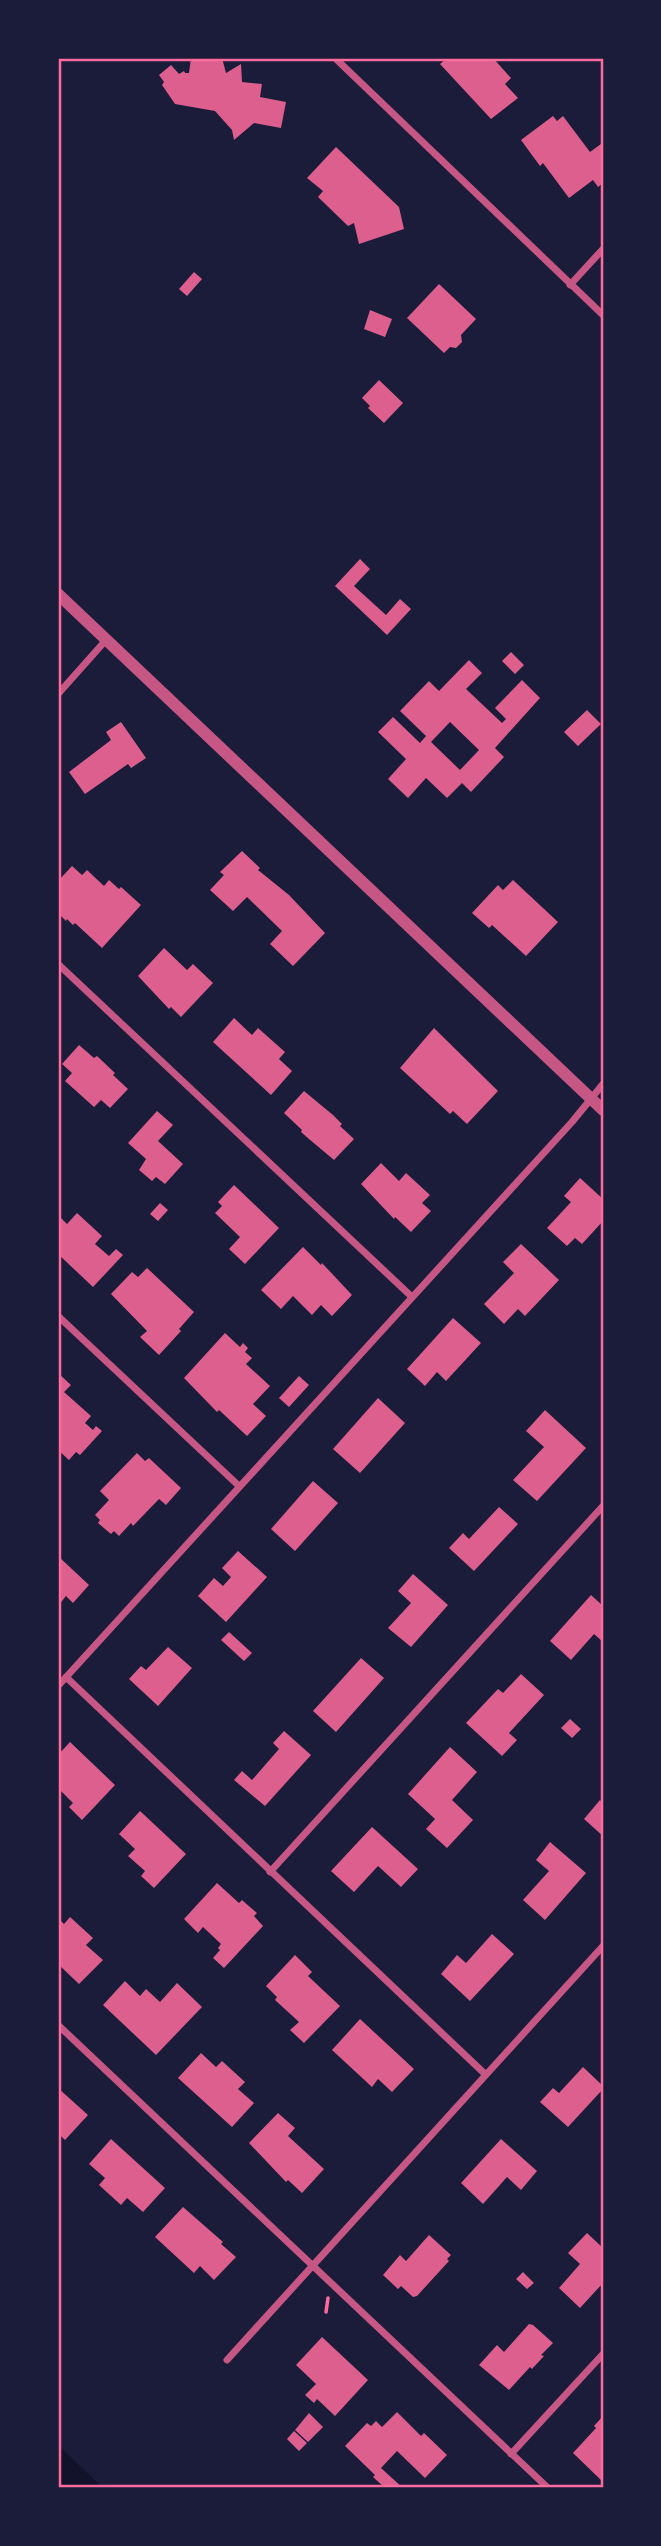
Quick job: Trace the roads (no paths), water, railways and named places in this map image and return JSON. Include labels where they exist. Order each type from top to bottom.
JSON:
[{"type":"street","points":[[335,58],[603,315]]},
{"type":"street","points":[[570,285],[603,249]]},
{"type":"street","points":[[58,594],[603,1110]]},
{"type":"street","points":[[58,694],[106,640]]},
{"type":"street","points":[[58,964],[412,1297]]},
{"type":"street","points":[[58,1686],[603,1084]]},
{"type":"street","points":[[58,1316],[239,1486]]},
{"type":"street","points":[[270,1872],[603,1506]]},
{"type":"street","points":[[66,1677],[485,2074]]},
{"type":"street","points":[[227,2360],[603,1946]]},
{"type":"street","points":[[58,2025],[548,2488]]},
{"type":"street","points":[[511,2454],[603,2354]]}]
